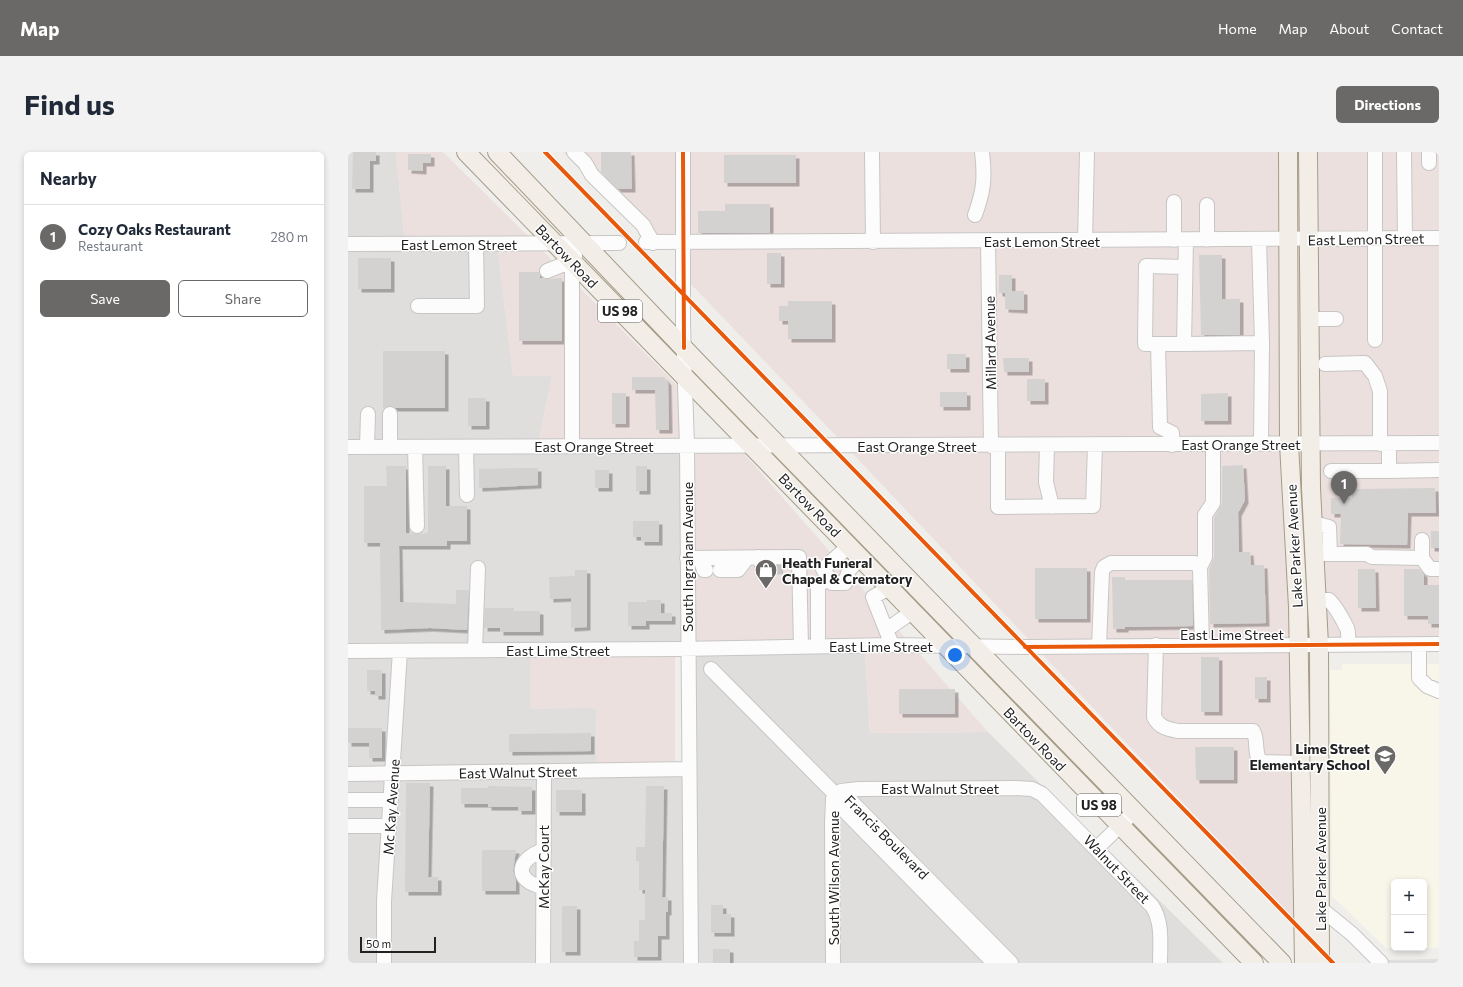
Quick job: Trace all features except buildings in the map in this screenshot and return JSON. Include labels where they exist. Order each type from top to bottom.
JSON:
[{"type":"main road","name":"Bartow Road","points":[[466,152],[685,378],[753,445],[849,558],[889,588],[1254,963]]},
{"type":"main road","name":"Bartow Road","points":[[497,152],[684,348],[780,445],[973,646],[1282,963]]},
{"type":"main road","name":"Lake Parker Avenue","points":[[1288,152],[1289,444],[1299,645],[1304,963]]},
{"type":"main road","name":"Lake Parker Avenue","points":[[1308,152],[1310,444],[1313,523],[1322,554],[1318,600],[1320,963]]},
{"type":"street","points":[[574,152],[585,158]]},
{"type":"street","name":"South Ingraham Avenue","points":[[683,152],[686,446],[703,564],[688,649],[692,963]]},
{"type":"street","points":[[872,152],[873,242]]},
{"type":"street","points":[[975,215],[983,193],[984,173],[982,152]]},
{"type":"street","points":[[1085,241],[1087,152]]},
{"type":"street","points":[[1375,152],[1376,340]]},
{"type":"street","points":[[1404,152],[1405,238]]},
{"type":"street","name":"East Lemon Street","points":[[585,158],[592,175],[643,225],[649,242],[1308,240],[1439,238]]},
{"type":"street","points":[[1174,202],[1185,267],[1184,344]]},
{"type":"street","points":[[1207,205],[1207,240]]},
{"type":"street","points":[[1259,240],[1262,342],[1261,444]]},
{"type":"street","name":"Millard Avenue","points":[[988,241],[994,446],[998,507],[1052,507]]},
{"type":"street","points":[[572,446],[572,261],[583,243]]},
{"type":"street","name":"East Lemon Street","points":[[348,244],[619,243]]},
{"type":"street","points":[[418,306],[477,306],[476,244]]},
{"type":"street","points":[[547,271],[572,261]]},
{"type":"street","points":[[1185,267],[1146,266],[1145,344],[1262,342]]},
{"type":"street","points":[[1309,319],[1336,319]]},
{"type":"street","points":[[1158,344],[1160,427],[1172,433],[1172,444]]},
{"type":"street","points":[[1325,364],[1366,363],[1375,376],[1380,391],[1385,444],[1390,471]]},
{"type":"street","points":[[367,447],[368,414]]},
{"type":"street","points":[[390,414],[390,447]]},
{"type":"street","name":"East Orange Street","points":[[348,447],[753,445],[994,446],[1439,443]]},
{"type":"street","points":[[1202,645],[1200,567],[1205,556],[1205,515],[1213,503],[1213,444]]},
{"type":"street","points":[[1047,445],[1046,482],[1052,507],[1093,506],[1095,445]]},
{"type":"street","points":[[415,447],[417,526]]},
{"type":"street","points":[[466,447],[467,495]]},
{"type":"street","points":[[1331,471],[1439,470]]},
{"type":"street","points":[[1422,540],[1422,558],[1430,569],[1439,569]]},
{"type":"street","points":[[1322,554],[1367,554],[1372,557],[1422,558]]},
{"type":"street","points":[[703,564],[753,557],[799,557],[793,567],[801,647]]},
{"type":"street","points":[[703,564],[738,570],[753,557]]},
{"type":"street","points":[[753,557],[763,568],[769,568]]},
{"type":"street","points":[[849,558],[845,583],[832,583],[823,569],[849,558]]},
{"type":"street","points":[[1099,646],[1104,567],[1111,563],[1194,563],[1200,567]]},
{"type":"street","points":[[475,650],[478,568]]},
{"type":"street","points":[[818,646],[818,586],[828,576]]},
{"type":"street","points":[[889,588],[873,597],[892,645]]},
{"type":"street","points":[[1318,600],[1329,600],[1336,607],[1339,617],[1347,629],[1348,645]]},
{"type":"street","points":[[886,630],[912,612]]},
{"type":"street","name":"East Lime Street","points":[[348,651],[688,649],[892,645],[1099,646],[1439,644]]},
{"type":"street","points":[[1156,645],[1154,716],[1158,724],[1168,730],[1178,731],[1253,731],[1256,735],[1257,758],[1261,762],[1301,763]]},
{"type":"street","points":[[1419,645],[1420,678],[1427,686],[1439,691]]},
{"type":"street","name":"Mc Kay Avenue","points":[[384,963],[384,901],[400,651]]},
{"type":"street","name":"Francis Boulevard","points":[[711,669],[943,903],[1011,963]]},
{"type":"street","name":"East Walnut Street","points":[[348,774],[689,769]]},
{"type":"street","name":"McKay Court","points":[[543,963],[544,772]]},
{"type":"street","name":"East Walnut Street","points":[[836,795],[859,789],[1016,788],[1032,789],[1038,792]]},
{"type":"street","name":"Walnut Street","points":[[1038,792],[1042,794],[1097,848],[1152,906],[1158,916],[1160,963]]},
{"type":"street","name":"South Wilson Avenue","points":[[833,963],[836,795]]},
{"type":"street","points":[[348,800],[391,800]]},
{"type":"street","points":[[1097,848],[1134,812]]},
{"type":"street","points":[[348,826],[389,826]]},
{"type":"street","points":[[543,887],[532,885],[526,880],[522,865],[528,857],[544,850]]},
{"type":"street","points":[[1303,893],[1352,934],[1381,963]]},
{"type":"street","name":"Francis Boulevard","points":[[943,903],[994,963]]},
{"type":"shaded area","points":[[348,152],[396,152],[404,234],[443,238],[348,238]]},
{"type":"shaded area","points":[[396,152],[443,152],[530,238],[443,238],[404,235]]},
{"type":"shaded area","points":[[563,152],[678,152],[678,236],[645,236]]},
{"type":"shaded area","points":[[688,152],[866,152],[867,236],[689,236]]},
{"type":"shaded area","points":[[877,152],[1282,152],[1283,234],[878,236]]},
{"type":"shaded area","points":[[1293,152],[1302,152],[1303,234],[1293,234]]},
{"type":"shaded area","points":[[1313,152],[1370,152],[1371,233],[1313,233]]},
{"type":"shaded area","points":[[1380,152],[1439,152],[1439,232],[1381,233]]},
{"type":"shaded area","points":[[1439,244],[1439,438],[1315,438],[1314,245],[1371,245],[1370,346],[1380,346],[1381,245]]},
{"type":"shaded area","points":[[1303,245],[1305,438],[1294,438],[1293,246]]},
{"type":"shaded area","points":[[1283,246],[1284,438],[996,440],[994,247]]},
{"type":"shaded area","points":[[983,247],[985,440],[840,440],[688,281],[689,248]]},
{"type":"shaded area","points":[[348,250],[471,250],[471,300],[413,300],[413,311],[476,312],[482,250],[498,250],[513,376],[552,376],[539,440],[348,441]]},
{"type":"shaded area","points":[[498,250],[542,250],[680,388],[681,440],[539,440],[552,376],[513,376]]},
{"type":"shaded area","points":[[1439,449],[1439,639],[1324,639],[1315,450]]},
{"type":"shaded area","points":[[1284,450],[1294,639],[1030,641],[851,452]]},
{"type":"shaded area","points":[[1295,450],[1305,450],[1314,639],[1304,639]]},
{"type":"shaded area","points":[[742,451],[908,641],[693,643],[692,452]]},
{"type":"shaded area","points":[[660,452],[681,454],[683,643],[348,645],[348,453]]},
{"type":"shaded area","points":[[1294,651],[1298,924],[1041,653]]},
{"type":"shaded area","points":[[918,652],[988,732],[870,733],[865,653]]},
{"type":"shaded area","points":[[865,653],[870,733],[988,732],[1046,789],[843,784],[841,782],[835,786],[710,661],[704,670],[827,794],[825,800],[827,802],[828,963],[697,963],[693,655]]},
{"type":"shaded area","points":[[530,656],[596,710],[597,765],[399,768],[405,657]]},
{"type":"shaded area","points":[[530,656],[675,656],[675,761],[646,764],[597,765],[596,710],[592,708],[530,709]]},
{"type":"shaded area","points":[[348,657],[395,657],[388,768],[348,768]]},
{"type":"shaded area","name":"Lime Street Elementary School","points":[[1342,664],[1439,664],[1439,948],[1427,948],[1427,879],[1391,879],[1391,948],[1386,948],[1332,896],[1330,670],[1342,670]]},
{"type":"shaded area","points":[[684,775],[686,963],[548,963],[549,777]]},
{"type":"shaded area","points":[[539,778],[537,963],[389,963],[389,938],[398,780]]},
{"type":"shaded area","points":[[348,780],[387,780],[379,963],[348,963]]},
{"type":"shaded area","points":[[853,795],[1031,795],[1040,799],[1152,916],[1155,963],[1019,963]]},
{"type":"shaded area","points":[[837,812],[986,963],[838,963]]},
{"type":"shaded area","points":[[1105,848],[1223,963],[1165,963],[1164,920],[1162,910]]},
{"type":"shaded area","points":[[1439,959],[1439,963],[1389,963],[1385,960]]},
{"type":"tunnel","points":[[769,568],[786,567]]},
{"type":"railway","points":[[545,152],[1333,963]]},
{"type":"cycle path","points":[[545,152],[1333,963]]},
{"type":"cycle path","points":[[683,152],[684,348]]},
{"type":"cycle path","points":[[1025,647],[1439,644]]},
{"type":"place","name":"Cozy Oaks Restaurant","points":[[1344,504]]},
{"type":"place","name":"Heath Funeral Chapel & Crematory","points":[[766,590]]},
{"type":"place","name":"Lime Street Elementary School","points":[[1385,776]]}]
